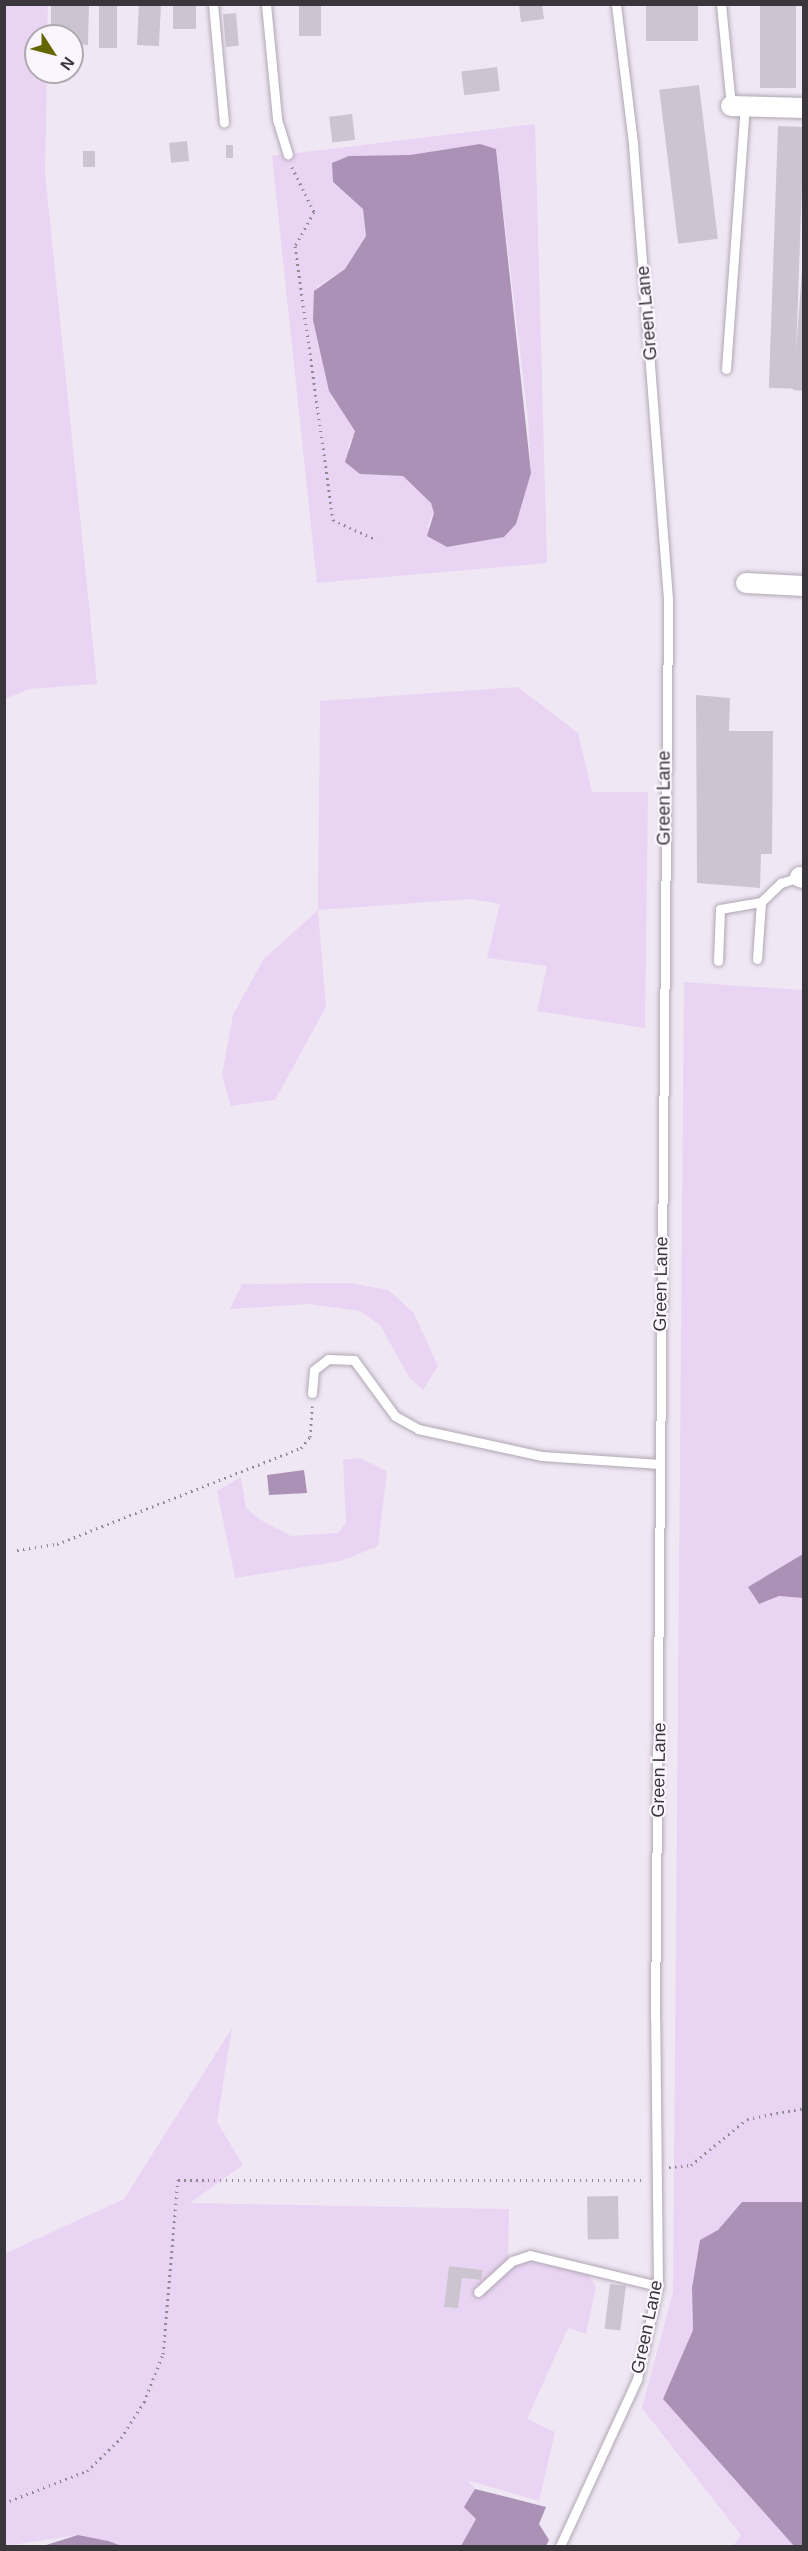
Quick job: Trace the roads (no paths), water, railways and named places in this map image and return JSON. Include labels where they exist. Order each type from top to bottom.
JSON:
[{"type":"street","points":[[738,106],[804,108]]},
{"type":"street","points":[[746,583],[804,586]]},
{"type":"lane","points":[[213,4],[224,122]]},
{"type":"lane","points":[[266,4],[277,119],[288,154]]},
{"type":"lane","name":"Green Lane","points":[[560,2547],[637,2379],[658,2286],[666,523],[616,4]]},
{"type":"lane","points":[[721,4],[738,106],[726,369]]},
{"type":"lane","points":[[718,961],[720,909],[761,902],[781,883],[802,878]]},
{"type":"lane","points":[[757,959],[761,902]]},
{"type":"lane","points":[[312,1393],[314,1370],[328,1359],[354,1360],[395,1416],[418,1429],[542,1456],[660,1464]]},
{"type":"lane","points":[[478,2292],[512,2261],[530,2255],[658,2286]]}]
